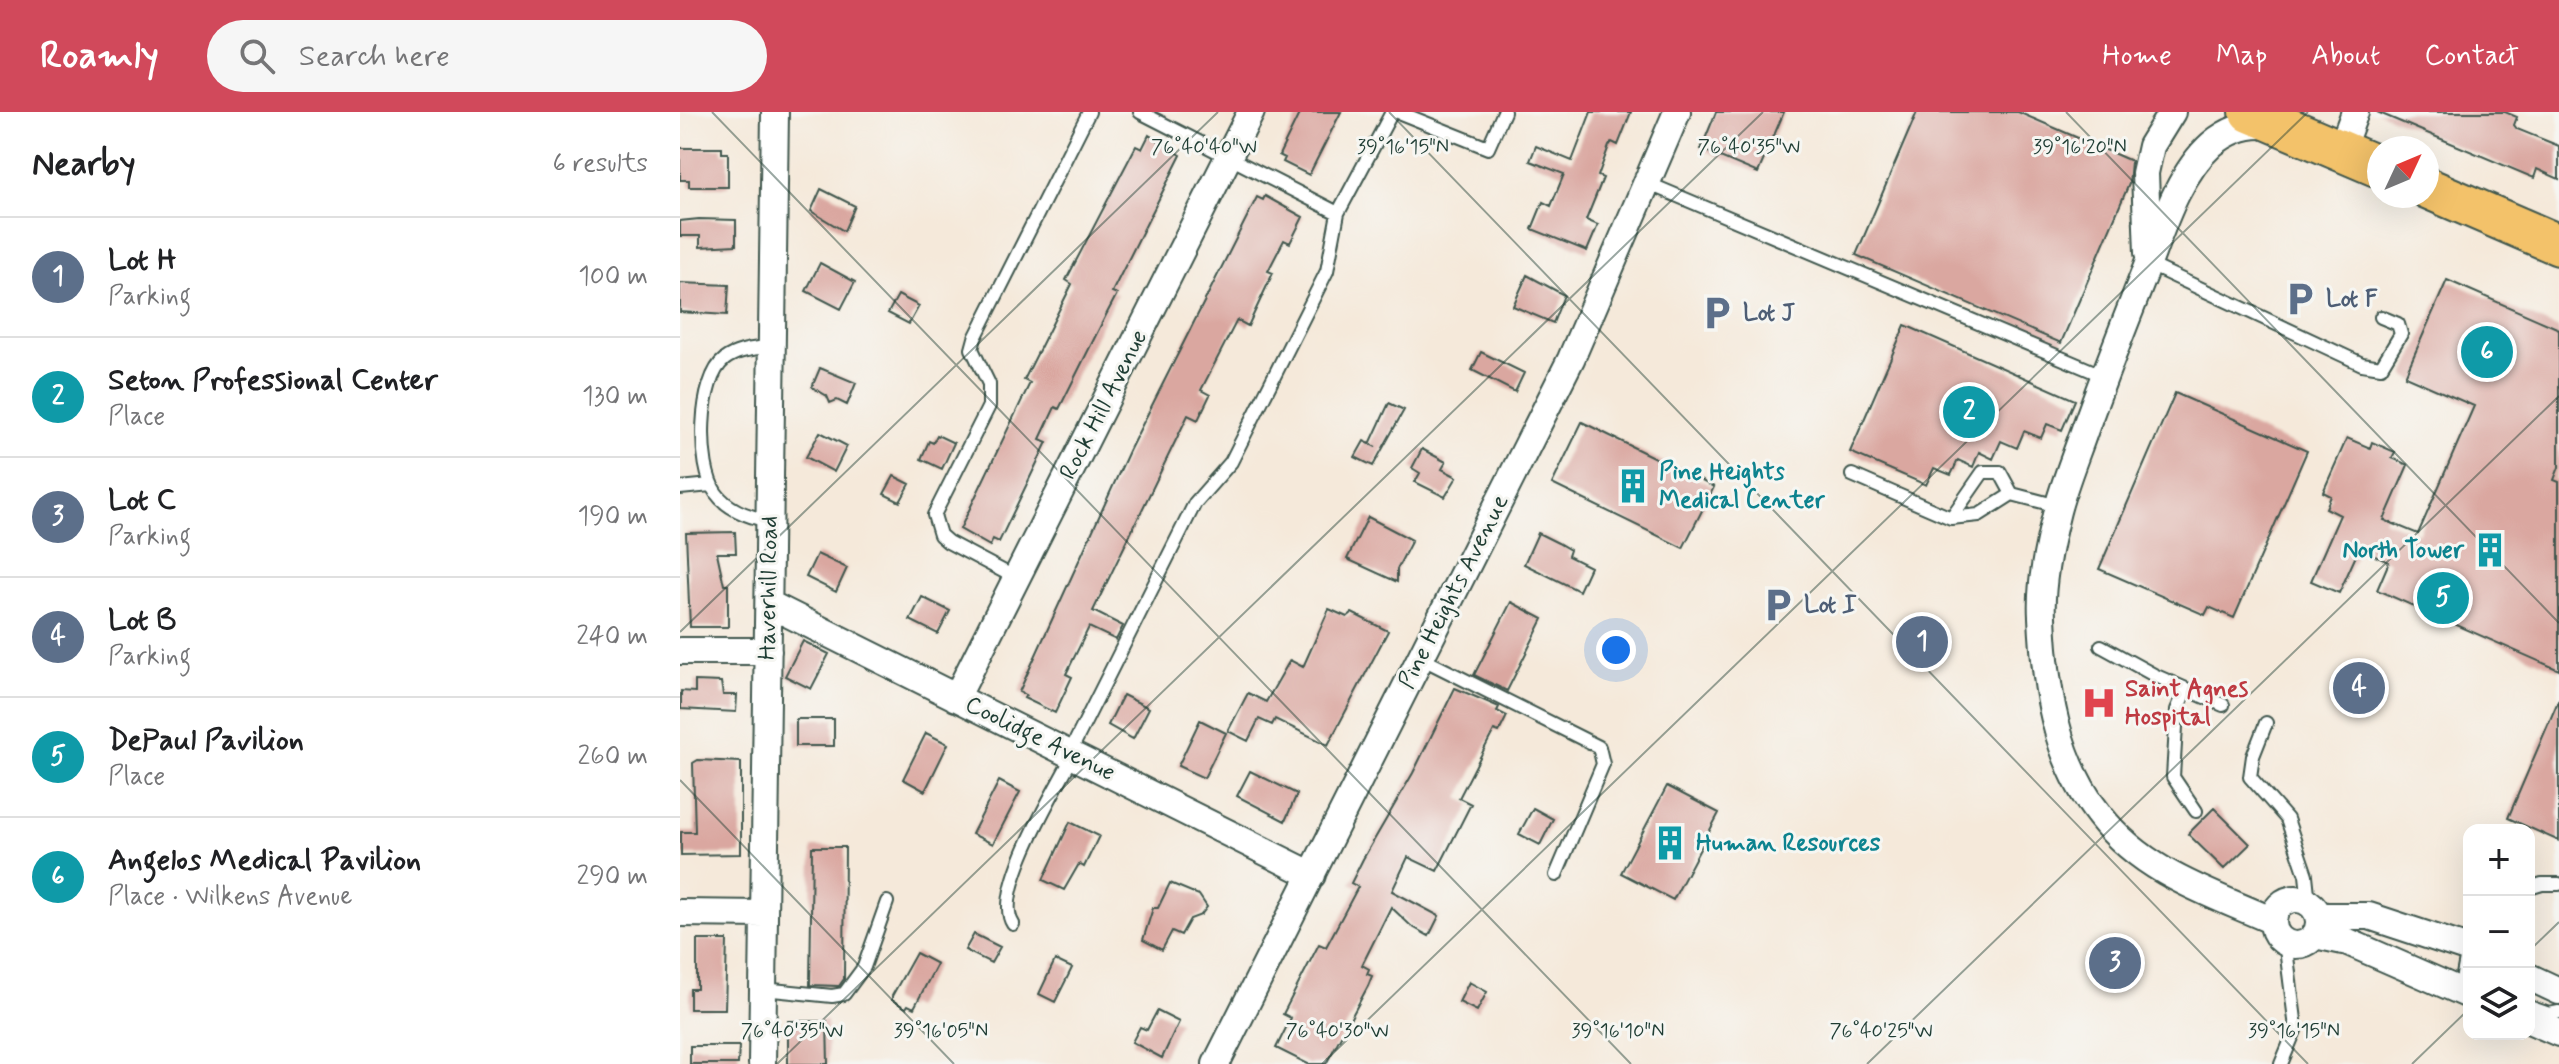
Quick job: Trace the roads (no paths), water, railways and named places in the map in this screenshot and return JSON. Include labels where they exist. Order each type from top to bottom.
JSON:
[{"type":"main road","points":[[2250,112],[2367,162]]},
{"type":"main road","points":[[2439,193],[2559,245]]},
{"type":"street","name":"Haverhill Road","points":[[762,1064],[775,112]]},
{"type":"street","name":"Rock Hill Avenue","points":[[956,698],[1251,112]]},
{"type":"street","name":"Pine Heights Avenue","points":[[1216,1064],[1571,359],[1677,112]]},
{"type":"street","points":[[2148,264],[2145,173],[2151,146],[2172,112]]},
{"type":"street","points":[[2341,150],[2355,112]]},
{"type":"street","points":[[2289,129],[2241,126],[2213,144],[2197,162],[2169,211],[2104,376],[2058,506],[2043,584],[2042,616],[2047,682],[2059,736],[2075,776],[2099,816],[2137,853],[2170,877],[2302,944],[2314,918]]},
{"type":"street","name":"Coolidge Avenue","points":[[769,604],[1312,875]]},
{"type":"street","points":[[680,651],[768,651]]},
{"type":"street","points":[[2279,931],[2284,902],[2299,899],[2314,918],[2348,942],[2463,992]]},
{"type":"street","points":[[680,913],[764,914]]},
{"type":"street","points":[[2314,918],[2369,916],[2463,946]]},
{"type":"street","points":[[2535,980],[2559,991]]},
{"type":"street","points":[[2535,1023],[2559,1033]]},
{"type":"lane","points":[[1017,578],[948,542],[940,535],[934,515],[989,406],[989,384],[972,349],[975,338],[1089,112]]},
{"type":"lane","points":[[1140,112],[1338,213]]},
{"type":"lane","points":[[1013,924],[1007,908],[1013,881],[1071,755],[1195,503],[1231,462],[1327,271],[1338,213],[1395,112],[1488,148],[1504,112]]},
{"type":"lane","points":[[1647,183],[2104,376]]},
{"type":"lane","points":[[2148,264],[2362,364],[2381,367],[2401,334],[2398,324],[2381,317]]},
{"type":"lane","points":[[769,521],[752,517],[728,505],[711,485],[704,461],[704,426],[706,398],[714,371],[732,354],[772,346]]},
{"type":"lane","points":[[1951,518],[1983,472],[2000,472],[2012,494],[2058,506]]},
{"type":"lane","points":[[1852,475],[1951,518],[1979,515],[2012,494]]},
{"type":"lane","points":[[680,488],[711,485]]},
{"type":"lane","points":[[2101,646],[2223,705]]},
{"type":"lane","points":[[1421,658],[1599,747],[1603,764],[1556,875]]},
{"type":"lane","points":[[2186,689],[2177,710],[2173,777],[2196,811]]},
{"type":"lane","points":[[2266,723],[2253,756],[2250,777],[2287,819],[2306,875],[2314,918]]},
{"type":"lane","points":[[2535,886],[2559,884]]},
{"type":"lane","points":[[763,989],[832,996],[844,994],[864,967],[887,902]]},
{"type":"lane","points":[[2279,931],[2296,1028],[2281,1064]]},
{"type":"lane","points":[[2535,1009],[2549,1014],[2559,1012]]},
{"type":"place","name":"Lot F","points":[[2300,299]]},
{"type":"place","name":"Lot J","points":[[1717,313]]},
{"type":"place","name":"Angelos Medical Pavilion","points":[[2487,352]]},
{"type":"place","name":"Seton Professional Center","points":[[1969,412]]},
{"type":"place","name":"Pine Heights Medical Center","points":[[1633,486]]},
{"type":"place","name":"North Tower","points":[[2490,550]]},
{"type":"place","name":"DePaul Pavilion","points":[[2443,598]]},
{"type":"place","name":"Lot I","points":[[1778,605]]},
{"type":"place","name":"Lot H","points":[[1922,642]]},
{"type":"place","name":"Lot B","points":[[2359,688]]},
{"type":"place","name":"Saint Agnes Hospital","points":[[2099,703]]},
{"type":"place","name":"Human Resources","points":[[1670,843]]},
{"type":"place","name":"Lot C","points":[[2115,963]]}]
